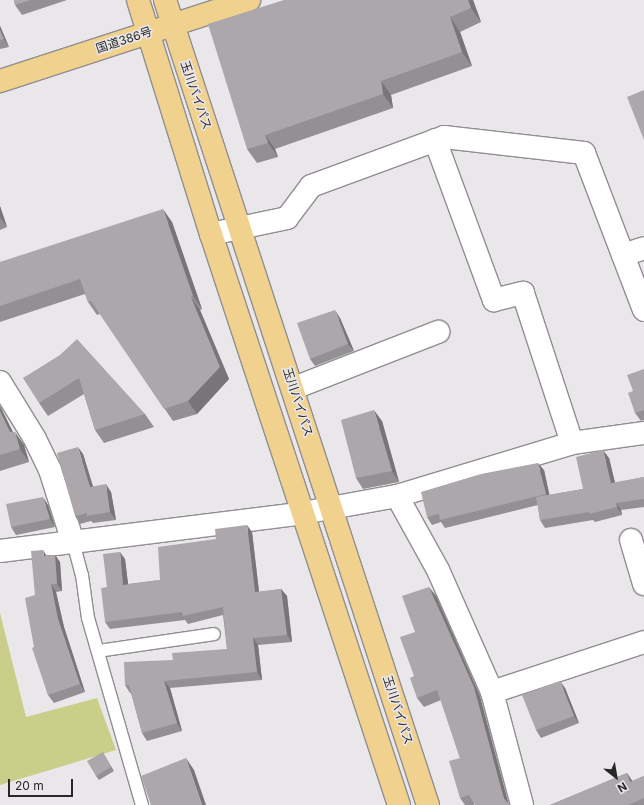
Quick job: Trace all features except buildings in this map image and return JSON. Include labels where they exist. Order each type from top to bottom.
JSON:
[{"type":"highway","points":[[138,0],[211,234],[399,805]]},
{"type":"highway","name":"玉川バイパス","points":[[165,0],[294,388],[428,805]]},
{"type":"highway","name":"国道386号","points":[[0,81],[249,0]]},
{"type":"street","points":[[211,234],[241,229],[287,218],[311,186],[444,137],[584,153],[644,310]]},
{"type":"street","points":[[435,140],[494,300],[522,293],[572,443]]},
{"type":"street","points":[[623,255],[644,248]]},
{"type":"street","points":[[294,388],[438,332]]},
{"type":"street","points":[[0,382],[35,439],[50,470],[73,542]]},
{"type":"street","points":[[0,551],[333,508],[397,496],[572,443],[644,433]]},
{"type":"street","points":[[397,496],[438,570],[492,692],[522,805]]},
{"type":"street","points":[[631,540],[644,584]]},
{"type":"street","points":[[492,692],[644,642]]},
{"type":"lane","points":[[73,542],[82,575],[88,618],[116,721],[142,805]]},
{"type":"lane","points":[[98,651],[214,634]]},
{"type":"green space","points":[[0,613],[26,717],[97,698],[116,750],[0,785]]}]
